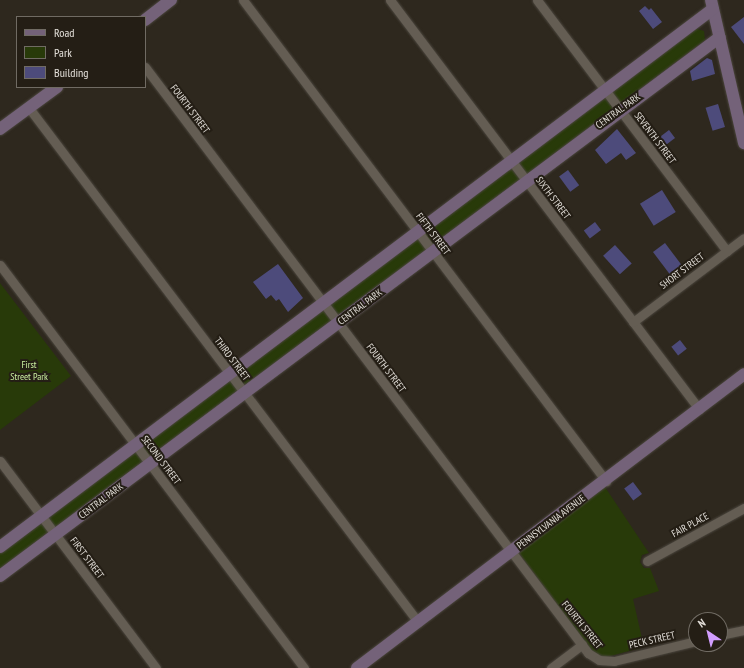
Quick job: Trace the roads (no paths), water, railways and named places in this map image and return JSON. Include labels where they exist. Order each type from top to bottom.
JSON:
[{"type":"main road","points":[[146,19],[172,0]]},
{"type":"main road","points":[[0,547],[230,374],[322,302],[605,90],[712,5],[744,143]]},
{"type":"main road","name":"CENTRAL PARK","points":[[0,576],[244,394],[525,180],[720,37]]},
{"type":"main road","points":[[0,129],[56,88]]},
{"type":"main road","name":"PENNSYLVANIA AVENUE","points":[[357,668],[606,481],[744,374]]},
{"type":"street","name":"FIFTH STREET","points":[[243,0],[606,481]]},
{"type":"street","name":"SIXTH STREET","points":[[390,0],[699,409]]},
{"type":"street","name":"SEVENTH STREET","points":[[538,0],[727,251]]},
{"type":"street","name":"FOURTH STREET","points":[[146,68],[582,645],[594,658],[613,664]]},
{"type":"street","name":"THIRD STREET","points":[[29,108],[418,622]]},
{"type":"street","name":"SHORT STREET","points":[[633,322],[744,238]]},
{"type":"street","name":"SECOND STREET","points":[[0,265],[304,668]]},
{"type":"street","name":"FIRST STREET","points":[[0,461],[156,668]]},
{"type":"street","name":"FAIR PLACE","points":[[647,561],[744,508]]},
{"type":"street","points":[[728,633],[744,630]]},
{"type":"street","name":"PECK STREET","points":[[613,664],[688,643]]},
{"type":"street","points":[[551,668],[582,645]]},
{"type":"park label","name":"First Street Park","points":[[29,370]]}]
